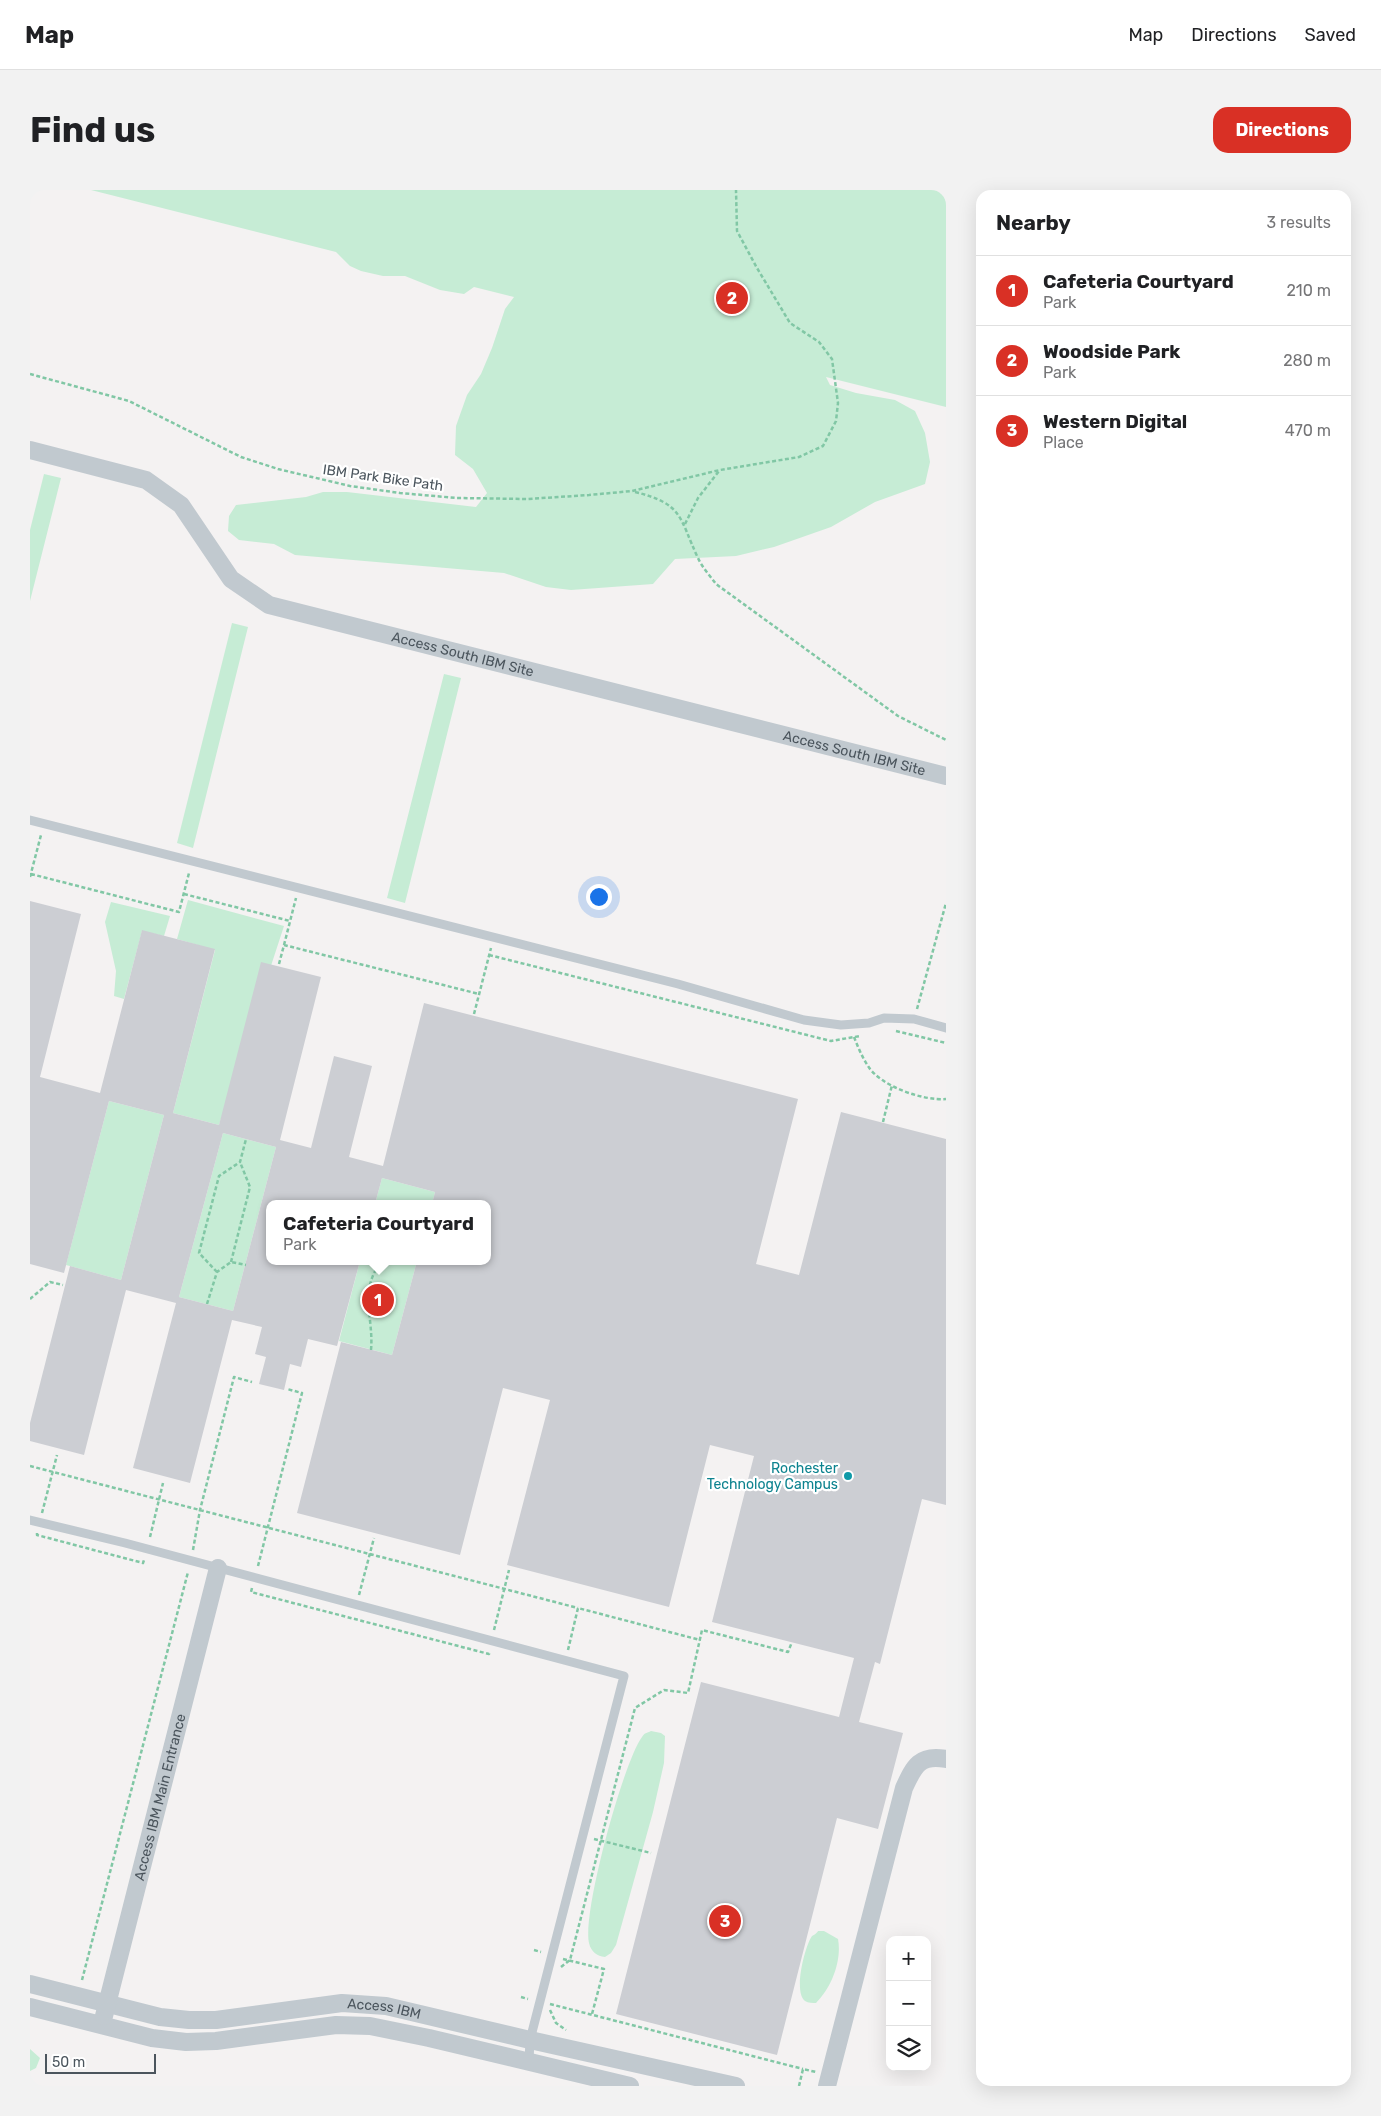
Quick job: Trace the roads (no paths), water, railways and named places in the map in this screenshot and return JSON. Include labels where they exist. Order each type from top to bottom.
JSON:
[{"type":"street","name":"Access South IBM Site","points":[[30,450],[146,480],[181,505],[231,579],[269,605],[946,776]]},
{"type":"street","name":"Access IBM Main Entrance","points":[[101,2026],[218,1568]]},
{"type":"street","points":[[827,2086],[904,1788],[910,1773],[927,1757],[946,1759]]},
{"type":"street","name":"Access IBM","points":[[30,1984],[160,2018],[216,2020],[342,2003],[386,2006],[736,2086]]},
{"type":"street","name":"Access IBM","points":[[30,2007],[152,2038],[186,2042],[216,2041],[336,2025],[370,2026],[630,2086]]},
{"type":"lane","points":[[30,820],[678,984],[804,1020],[836,1025],[869,1023],[884,1018],[914,1019],[946,1028]]},
{"type":"lane","points":[[30,1520],[624,1676],[530,2040],[529,2062]]},
{"type":"place","name":"Woodside Park","points":[[732,298]]},
{"type":"place","name":"Cafeteria Courtyard","points":[[378,1300]]},
{"type":"place","name":"Rochester Technology Campus","points":[[848,1476]]},
{"type":"place","name":"Western Digital","points":[[725,1921]]}]
